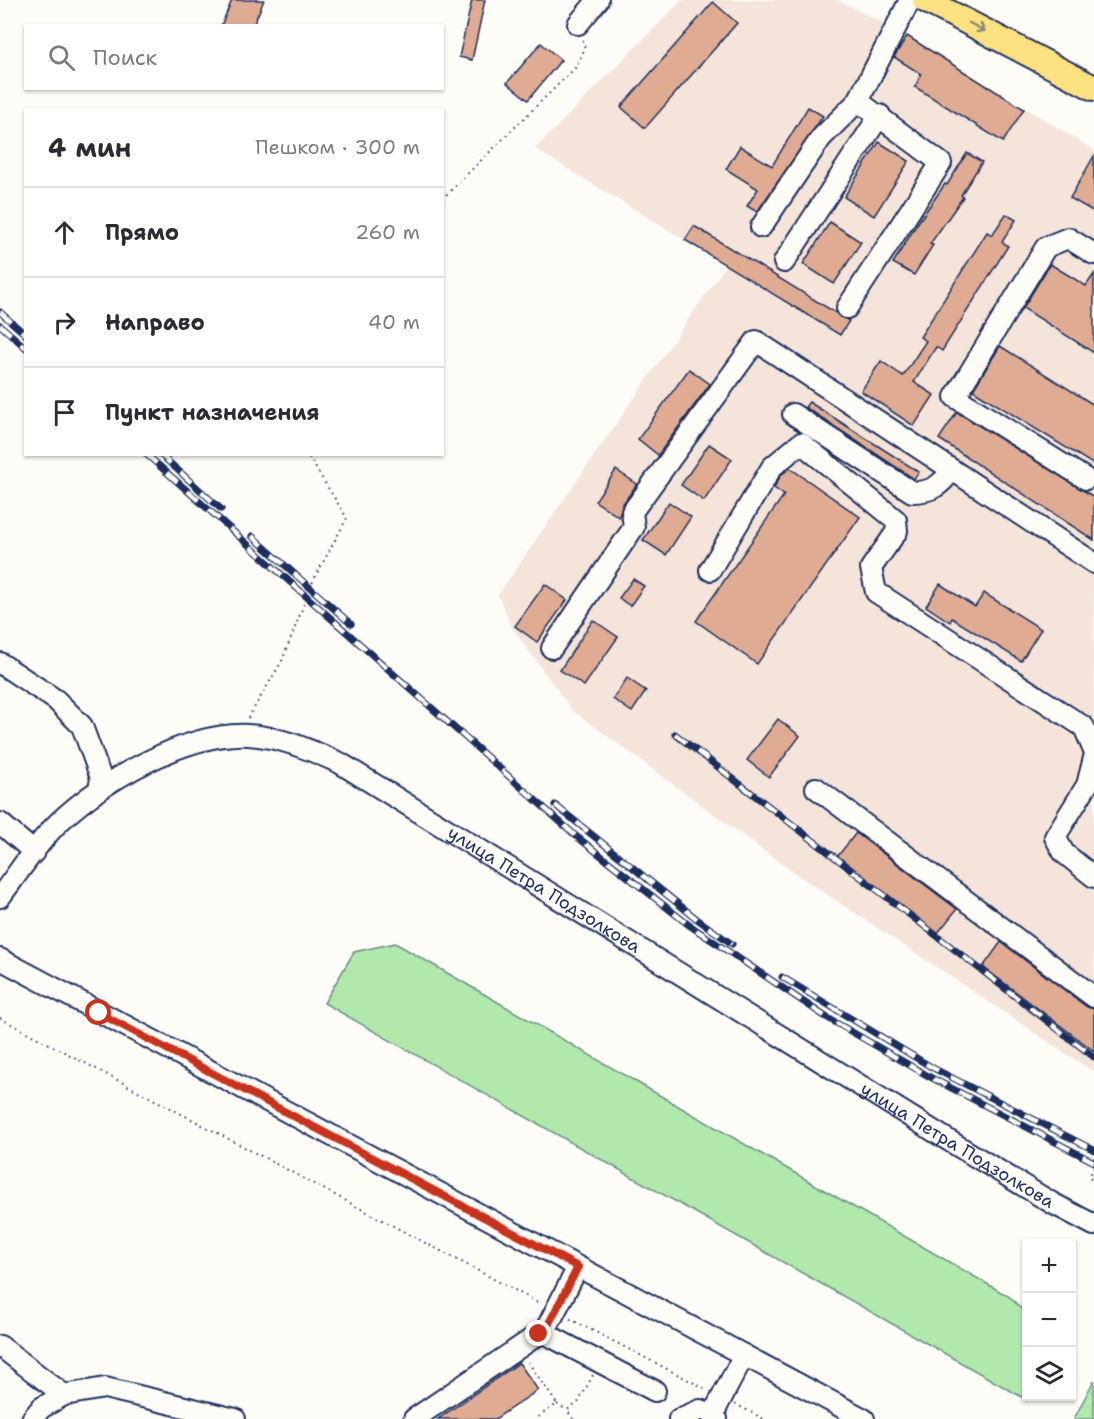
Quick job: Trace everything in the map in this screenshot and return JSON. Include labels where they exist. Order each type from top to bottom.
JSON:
[{"type":"main road","points":[[925,0],[1094,88]]},
{"type":"street","points":[[578,24],[598,0]]},
{"type":"street","points":[[761,227],[821,138],[858,100],[910,0]]},
{"type":"street","points":[[847,308],[941,163],[858,100]]},
{"type":"street","points":[[783,261],[880,115]]},
{"type":"street","points":[[1086,479],[955,397],[1046,246],[1068,238],[1094,254]]},
{"type":"street","points":[[552,648],[634,527],[632,512],[756,341],[1094,563]]},
{"type":"street","points":[[793,414],[912,492],[927,492],[942,484],[952,470]]},
{"type":"street","points":[[710,570],[772,466],[801,443],[896,520],[897,531],[871,568],[876,592],[1084,727],[1094,751]]},
{"type":"street","points":[[0,663],[56,700],[82,726],[100,778],[99,790]]},
{"type":"street","name":"улица Петра Подзолкова","points":[[0,897],[58,823],[99,790],[153,759],[201,742],[229,736],[249,735],[292,742],[340,763],[1052,1203],[1094,1224]]},
{"type":"street","points":[[1094,758],[1087,785],[1056,837],[1064,853],[1094,877]]},
{"type":"street","points":[[816,788],[1094,997]]},
{"type":"street","points":[[0,823],[34,852]]},
{"type":"street","points":[[0,959],[864,1419]]},
{"type":"street","points":[[544,1333],[578,1267]]},
{"type":"street","points":[[414,1419],[539,1334],[544,1333],[655,1391]]},
{"type":"street","points":[[0,1346],[64,1395]]},
{"type":"street","points":[[700,1414],[722,1397],[744,1355]]},
{"type":"street","points":[[32,1419],[41,1408],[64,1395],[105,1388],[235,1419]]},
{"type":"path","points":[[444,197],[576,67],[585,48],[578,24]]},
{"type":"path","points":[[247,719],[282,661],[313,580],[347,518],[308,456]]},
{"type":"path","points":[[0,1018],[764,1419]]},
{"type":"path","points":[[1094,1167],[1089,1177],[1094,1180]]},
{"type":"path","points":[[526,1359],[557,1404],[567,1410],[573,1419]]},
{"type":"path","points":[[567,1410],[578,1403],[600,1362]]},
{"type":"path","points":[[535,1419],[557,1404]]},
{"type":"shaded area","points":[[682,0],[838,0],[907,36],[1094,150],[1094,1072],[786,867],[572,710],[512,628],[498,595],[726,265],[535,149]]},
{"type":"green space","points":[[395,943],[1010,1297],[1022,1310],[1022,1397],[324,1003],[354,952]]},
{"type":"green space","points":[[1094,1380],[1094,1419],[1074,1419]]},
{"type":"building","points":[[232,0],[264,0],[254,24],[222,24]]},
{"type":"building","points":[[472,0],[485,0],[472,60],[459,57]]},
{"type":"building","points":[[713,2],[737,23],[645,128],[621,107]]},
{"type":"building","points":[[907,36],[1024,109],[1003,142],[915,87],[921,74],[894,57]]},
{"type":"building","points":[[541,43],[561,60],[528,100],[507,83]]},
{"type":"building","points":[[808,107],[823,116],[757,212],[747,206],[758,189],[726,169],[740,146],[772,166]]},
{"type":"building","points":[[879,142],[909,161],[874,216],[844,197]]},
{"type":"building","points":[[967,153],[982,162],[961,195],[963,197],[930,244],[933,245],[914,275],[893,263],[917,224],[945,184],[947,185]]},
{"type":"building","points":[[1094,156],[1094,212],[1070,198]]},
{"type":"building","points":[[1006,214],[1016,220],[1002,242],[1008,246],[942,351],[936,347],[914,382],[934,395],[914,426],[861,391],[881,361],[903,376],[926,341],[920,337],[987,232],[992,235]]},
{"type":"building","points":[[830,222],[861,242],[834,284],[803,264]]},
{"type":"building","points":[[694,226],[849,321],[840,335],[685,240]]},
{"type":"building","points":[[1050,264],[1086,286],[1094,274],[1094,353],[1023,308]]},
{"type":"building","points":[[1000,346],[1094,405],[1094,465],[973,390]]},
{"type":"building","points":[[689,369],[710,384],[658,455],[638,439]]},
{"type":"building","points":[[809,402],[919,472],[914,479],[805,407]]},
{"type":"building","points":[[957,412],[1094,497],[1094,540],[939,439]]},
{"type":"building","points":[[709,444],[732,459],[704,501],[681,485]]},
{"type":"building","points":[[790,468],[860,517],[757,664],[696,621],[784,495],[774,488],[781,475]]},
{"type":"building","points":[[616,470],[637,484],[622,505],[619,517],[595,501]]},
{"type":"building","points":[[669,502],[691,517],[666,555],[643,540]]},
{"type":"building","points":[[633,579],[644,586],[630,606],[619,598]]},
{"type":"building","points":[[545,584],[567,600],[537,642],[515,626]]},
{"type":"building","points":[[940,584],[975,607],[984,593],[1041,629],[1021,661],[952,618],[950,622],[926,606]]},
{"type":"building","points":[[593,620],[618,637],[584,686],[560,670]]},
{"type":"building","points":[[627,678],[646,691],[632,712],[613,699]]},
{"type":"building","points":[[778,719],[800,736],[769,777],[747,760]]},
{"type":"building","points":[[856,833],[957,909],[937,934],[837,857]]},
{"type":"building","points":[[1001,942],[1087,1007],[1094,1009],[1094,1051],[983,967]]},
{"type":"building","points":[[519,1363],[538,1390],[495,1419],[438,1419]]},
{"type":"railway","points":[[0,312],[24,333]]},
{"type":"railway","points":[[0,325],[24,346]]},
{"type":"railway","points":[[148,456],[576,836],[689,925],[826,1017],[930,1077],[1094,1162]]},
{"type":"railway","points":[[162,456],[221,509]]},
{"type":"railway","points":[[252,536],[351,624]]},
{"type":"railway","points":[[675,734],[1094,1057]]},
{"type":"railway","points":[[555,805],[697,919],[732,944]]},
{"type":"railway","points":[[782,977],[933,1068],[1094,1150]]},
{"type":"route","points":[[99,1013],[578,1267],[544,1333],[539,1334]]}]
